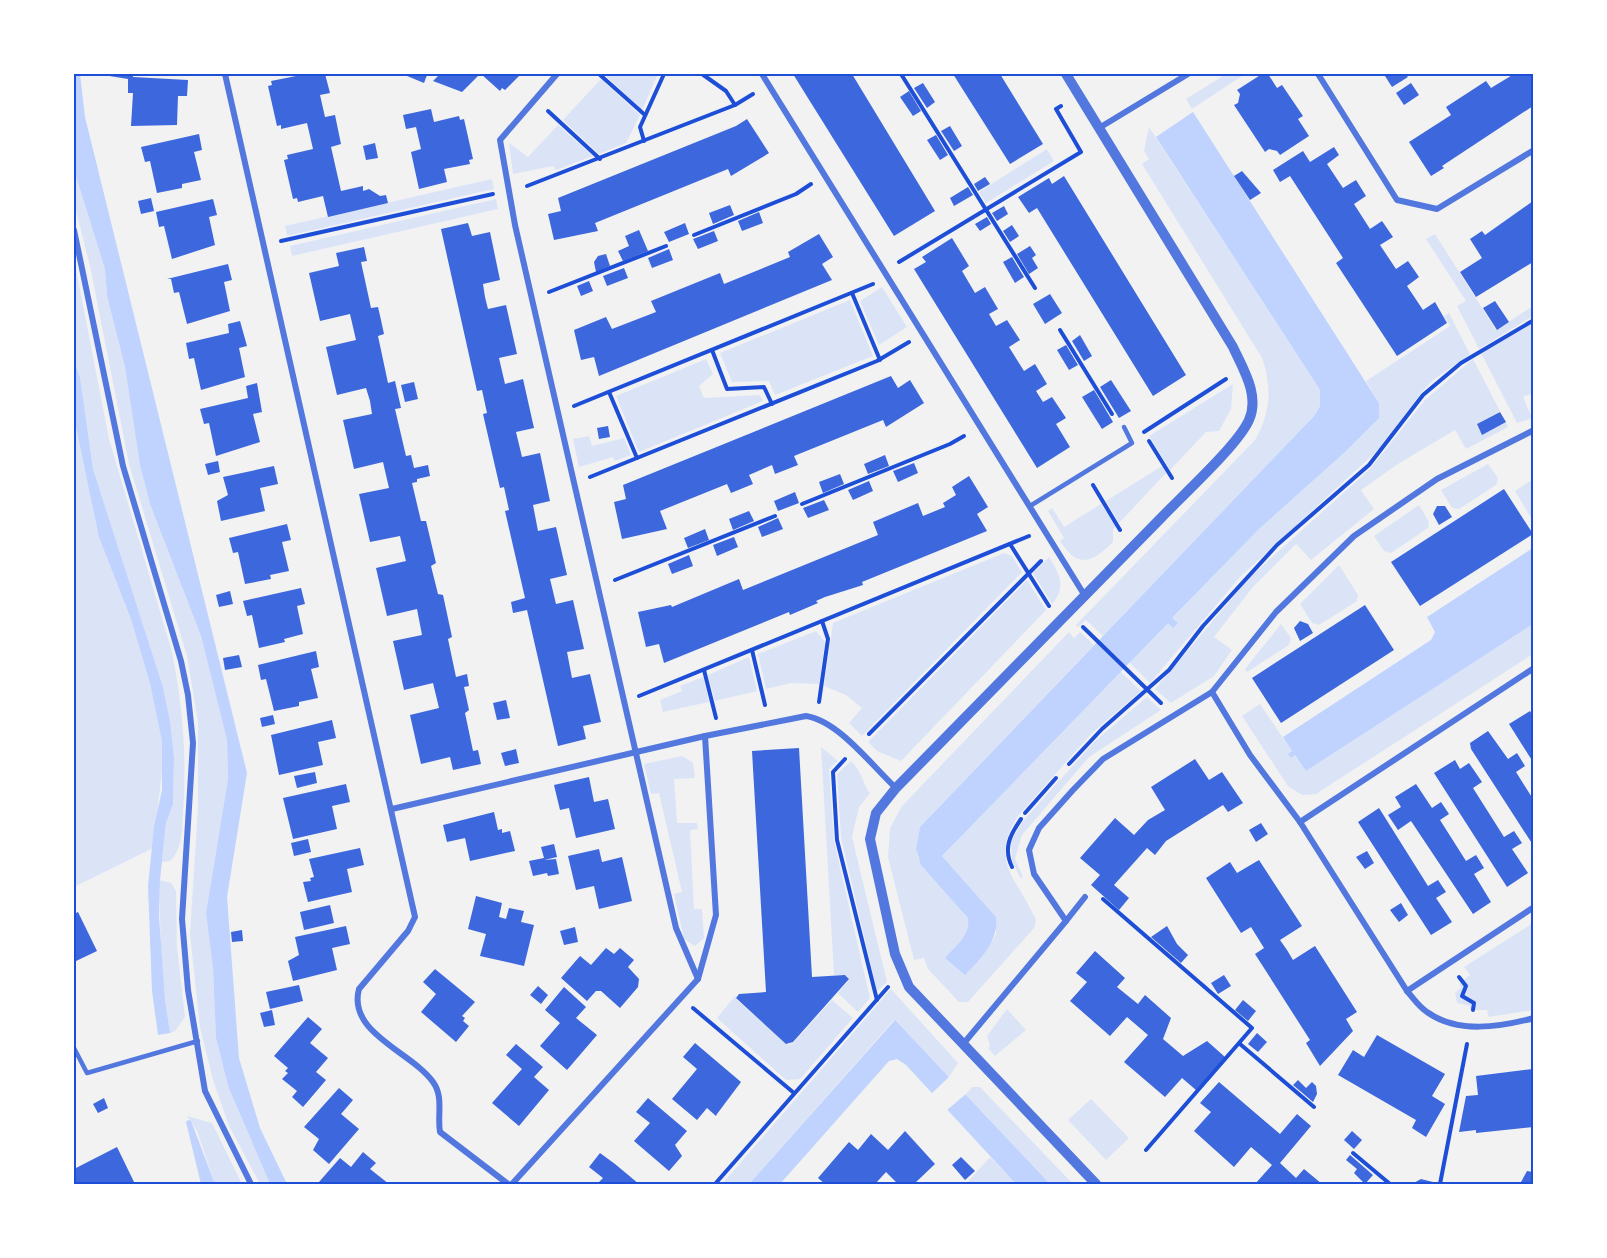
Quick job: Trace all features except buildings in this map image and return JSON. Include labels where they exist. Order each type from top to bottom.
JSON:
[{"type":"street","points":[[225,74],[415,917],[408,931],[358,989],[356,1001],[363,1021],[433,1082],[441,1101],[438,1117],[440,1132],[510,1185],[698,979],[716,915],[705,736]]},
{"type":"street","points":[[557,74],[500,140],[508,190],[557,413],[676,928],[698,979]]},
{"type":"street","points":[[762,74],[1085,596]]},
{"type":"street","points":[[1066,74],[1233,347],[1253,400],[1249,420],[1238,437],[1183,495],[896,788],[876,813],[870,839],[895,954],[909,987],[1096,1185]]},
{"type":"street","points":[[1098,128],[1188,74]]},
{"type":"street","points":[[1318,74],[1397,200],[1437,209],[1533,150]]},
{"type":"street","points":[[74,230],[123,466],[181,661],[188,695],[193,743],[182,919],[188,990],[205,1091],[251,1185]]},
{"type":"street","points":[[1066,921],[1034,874],[1029,850],[1039,828],[1103,759],[1212,692],[1276,612],[1354,536],[1437,479],[1533,430]]},
{"type":"street","points":[[1300,822],[1533,668]]},
{"type":"street","points":[[1212,692],[1250,754],[1300,822],[1407,991],[1427,1013],[1470,1027],[1510,1024],[1533,1018]]},
{"type":"street","points":[[392,809],[705,736],[806,716],[816,717],[834,727],[896,788]]},
{"type":"street","points":[[963,1043],[1085,897]]},
{"type":"street","points":[[1407,991],[1533,907]]},
{"type":"lane","points":[[1030,506],[1132,443],[1124,427]]},
{"type":"lane","points":[[74,1048],[87,1073],[198,1041]]},
{"type":"path","points":[[599,74],[645,115]]},
{"type":"path","points":[[644,141],[640,127],[664,74]]},
{"type":"path","points":[[702,74],[726,91],[735,105]]},
{"type":"path","points":[[901,74],[1035,288]]},
{"type":"path","points":[[261,241],[288,241],[539,184],[735,105],[769,85]]},
{"type":"path","points":[[883,271],[1081,152],[1056,109],[1078,94]]},
{"type":"path","points":[[535,99],[600,159]]},
{"type":"path","points":[[694,235],[796,194],[824,176]]},
{"type":"path","points":[[531,296],[563,288],[666,246]]},
{"type":"path","points":[[557,413],[888,278]]},
{"type":"path","points":[[852,293],[880,360]]},
{"type":"path","points":[[1015,874],[1008,860],[1010,835],[1031,804],[1102,729],[1169,670],[1242,580],[1276,545],[1369,465],[1424,394],[1461,363],[1533,320]]},
{"type":"path","points":[[1060,330],[1119,424],[1124,427]]},
{"type":"path","points":[[573,484],[880,360],[923,334]]},
{"type":"path","points":[[712,350],[728,388],[764,387],[772,404]]},
{"type":"path","points":[[1132,443],[1243,369]]},
{"type":"path","points":[[609,392],[637,458]]},
{"type":"path","points":[[802,504],[950,444],[980,426]]},
{"type":"path","points":[[1144,433],[1183,495]]},
{"type":"path","points":[[1085,472],[1131,548]]},
{"type":"path","points":[[597,585],[629,576],[775,516]]},
{"type":"path","points":[[625,702],[1044,530]]},
{"type":"path","points":[[1010,544],[1049,607],[1062,619]]},
{"type":"path","points":[[816,717],[828,639],[822,621]]},
{"type":"path","points":[[1091,633],[1174,716]]},
{"type":"path","points":[[752,650],[769,723]]},
{"type":"path","points":[[704,669],[720,733]]},
{"type":"path","points":[[1100,897],[1252,1028],[1146,1150]]},
{"type":"path","points":[[1440,1185],[1474,1003],[1462,996],[1466,986],[1450,963]]},
{"type":"path","points":[[714,1185],[890,985],[909,987]]},
{"type":"path","points":[[681,998],[794,1094]]},
{"type":"path","points":[[1240,1044],[1314,1107]]},
{"type":"path","points":[[1353,1152],[1390,1185]]},
{"type":"shaded area","points":[[604,74],[658,74],[642,110]]},
{"type":"shaded area","points":[[1226,74],[1245,74],[1192,109],[1186,99]]},
{"type":"shaded area","points":[[601,79],[640,115],[626,143],[599,154],[563,120]]},
{"type":"shaded area","points":[[558,125],[593,156],[556,170],[553,166],[513,174],[509,143],[528,157]]},
{"type":"shaded area","points":[[1149,127],[1320,390],[1320,406],[1315,415],[1103,636],[1086,620],[1078,627],[1076,625],[1255,440],[1264,420],[1268,400],[1267,380],[1262,358],[1142,164],[1149,159],[1144,151]]},
{"type":"shaded area","points":[[1047,149],[1054,161],[986,203],[979,192]]},
{"type":"shaded area","points":[[74,170],[105,269],[107,296],[125,367],[140,465],[150,504],[201,636],[227,740],[228,779],[206,913],[213,969],[216,1038],[228,1086],[270,1184],[260,1184],[229,1126],[213,1080],[200,1028],[190,934],[198,806],[198,722],[187,656],[129,464],[90,266],[74,203]]},
{"type":"shaded area","points":[[492,179],[494,189],[287,236],[285,226]]},
{"type":"shaded area","points":[[496,199],[498,209],[292,256],[290,246]]},
{"type":"shaded area","points":[[1435,234],[1496,330],[1533,306],[1533,316],[1479,349],[1457,306],[1466,301],[1426,239]]},
{"type":"shaded area","points":[[74,259],[109,439],[176,672],[185,772],[181,839],[170,861],[162,862],[166,823],[173,804],[174,757],[170,721],[163,687],[93,469],[80,377],[74,361]]},
{"type":"shaded area","points":[[882,287],[907,327],[879,345],[860,301]]},
{"type":"shaded area","points":[[850,300],[873,356],[775,395],[769,381],[732,382],[720,353]]},
{"type":"shaded area","points":[[1449,313],[1470,354],[1433,380],[1379,449],[1240,577],[1150,683],[1129,662],[1168,622],[1173,628],[1172,618],[1259,529],[1344,453],[1379,403],[1366,381],[1450,326],[1444,316]]},
{"type":"shaded area","points":[[1533,323],[1533,393],[1523,397],[1532,418],[1517,423],[1481,353]]},
{"type":"shaded area","points":[[706,359],[713,374],[699,386],[704,398],[760,395],[763,401],[639,452],[616,396]]},
{"type":"shaded area","points":[[1473,359],[1500,411],[1477,424],[1482,434],[1506,422],[1508,427],[1466,449],[1455,430],[1398,464],[1361,490],[1374,509],[1311,560],[1296,544],[1253,587],[1214,637],[1232,650],[1214,676],[1171,703],[1155,689],[1250,577],[1370,469],[1425,400]]},
{"type":"shaded area","points":[[1233,384],[1231,409],[1219,431],[1206,432],[1170,470],[1149,436]]},
{"type":"shaded area","points":[[74,394],[108,536],[167,729],[153,848],[74,887]]},
{"type":"shaded area","points":[[589,436],[592,446],[624,438],[631,455],[615,461],[613,457],[579,467],[573,439]]},
{"type":"shaded area","points":[[1488,464],[1498,478],[1496,485],[1459,509],[1452,508],[1441,490]]},
{"type":"shaded area","points":[[1162,466],[1166,473],[1119,523],[1106,501]]},
{"type":"shaded area","points":[[1533,479],[1533,521],[1515,491]]},
{"type":"shaded area","points":[[1101,504],[1116,526],[1113,529],[1113,542],[1092,558],[1079,559],[1073,556],[1060,541],[1064,538],[1048,511],[1052,508],[1064,527]]},
{"type":"shaded area","points":[[1419,505],[1429,522],[1428,528],[1391,553],[1384,551],[1374,536]]},
{"type":"shaded area","points":[[1004,553],[1012,556],[1022,572],[862,736],[849,723],[862,708],[846,695],[824,686],[833,623]]},
{"type":"shaded area","points":[[1049,557],[1060,580],[1057,598],[1052,604],[1033,573]]},
{"type":"shaded area","points":[[1339,565],[1358,595],[1357,601],[1319,625],[1312,623],[1300,604]]},
{"type":"shaded area","points":[[1027,580],[1046,610],[901,761],[877,751],[868,742]]},
{"type":"shaded area","points":[[1281,624],[1291,638],[1289,645],[1247,672],[1245,669]]},
{"type":"shaded area","points":[[1533,624],[1533,654],[1316,794],[1302,795],[1288,786],[1242,716],[1260,704],[1292,751],[1291,757],[1295,755],[1306,771]]},
{"type":"shaded area","points":[[816,631],[825,642],[819,684],[791,683],[766,689],[758,654]]},
{"type":"shaded area","points":[[1069,632],[1074,638],[1080,632],[1094,645],[920,827],[916,849],[918,858],[968,918],[965,935],[945,958],[991,943],[996,934],[996,917],[942,856],[1120,671],[1141,691],[1092,733],[1018,816],[1009,832],[1006,858],[1014,881],[1036,920],[1034,928],[968,1002],[959,1002],[928,969],[924,958],[914,960],[888,857],[890,828],[902,806]]},
{"type":"shaded area","points":[[749,657],[757,691],[715,701],[708,675]]},
{"type":"shaded area","points":[[703,677],[709,702],[663,712],[660,700],[682,691],[680,686]]},
{"type":"shaded area","points":[[1147,697],[1161,710],[1089,757],[1022,835],[1015,859],[1023,877],[1020,878],[1012,860],[1011,841],[1023,821],[1095,741]]},
{"type":"shaded area","points":[[821,747],[838,761],[829,769],[834,841],[870,998],[858,1012],[838,993],[849,980],[848,976],[834,975]]},
{"type":"shaded area","points":[[682,756],[693,763],[695,778],[674,779],[677,823],[697,823],[698,829],[690,830],[694,909],[702,909],[704,938],[695,946],[684,939],[674,894],[682,892],[659,793],[651,794],[644,764]]},
{"type":"shaded area","points":[[851,761],[870,793],[859,807],[852,837],[887,982],[877,991],[841,838],[837,774]]},
{"type":"shaded area","points":[[160,880],[171,883],[176,891],[177,947],[185,1017],[175,1031],[170,1033],[162,957]]},
{"type":"shaded area","points":[[1533,923],[1533,1010],[1489,1017],[1487,1010],[1470,1010],[1470,1006],[1457,1003],[1455,993],[1461,987],[1459,984],[1470,975],[1464,967]]},
{"type":"shaded area","points":[[891,989],[958,1063],[949,1077],[894,1020],[749,1184],[722,1184]]},
{"type":"shaded area","points":[[735,996],[788,1045],[794,1042],[832,1000],[853,1018],[800,1079],[786,1080],[717,1018]]},
{"type":"shaded area","points":[[1007,1009],[1026,1030],[995,1056],[988,1048],[990,1046],[987,1036]]},
{"type":"shaded area","points":[[972,1087],[980,1087],[1073,1184],[1050,1184],[965,1095]]},
{"type":"shaded area","points":[[1091,1099],[1129,1138],[1106,1160],[1068,1120]]},
{"type":"shaded area","points":[[187,1116],[212,1123],[242,1184],[215,1184],[197,1131]]},
{"type":"shaded area","points":[[990,1157],[1016,1184],[966,1184]]},
{"type":"water","points":[[74,74],[80,74],[85,117],[247,773],[227,897],[239,1058],[260,1128],[287,1184],[270,1184],[228,1086],[216,1038],[213,969],[206,913],[228,779],[227,740],[201,636],[150,504],[140,465],[125,367],[107,296],[105,269],[74,170]]},
{"type":"water","points":[[1193,112],[1379,403],[1379,418],[1344,453],[1259,529],[1172,618],[1178,623],[1173,628],[1168,623],[942,856],[996,917],[995,934],[991,942],[965,975],[945,958],[965,935],[968,918],[921,865],[916,849],[920,827],[1315,415],[1320,406],[1320,390],[1156,137]]},
{"type":"water","points":[[74,361],[80,377],[93,469],[163,687],[170,721],[174,757],[173,804],[166,823],[159,916],[170,1033],[158,1035],[152,991],[148,886],[154,827],[162,790],[162,741],[150,683],[131,619],[99,537],[74,417]]},
{"type":"water","points":[[1533,548],[1533,624],[1306,771],[1295,755],[1291,758],[1288,754],[1292,751],[1283,737],[1431,640],[1435,632],[1427,617]]},
{"type":"water","points":[[895,1020],[1050,1184],[1016,1184],[906,1065],[897,1059],[889,1061],[780,1184],[749,1184]]},
{"type":"water","points":[[191,1121],[215,1184],[201,1184],[186,1122]]},
{"type":"pier","points":[[951,1075],[967,1093],[946,1111],[931,1094]]}]
